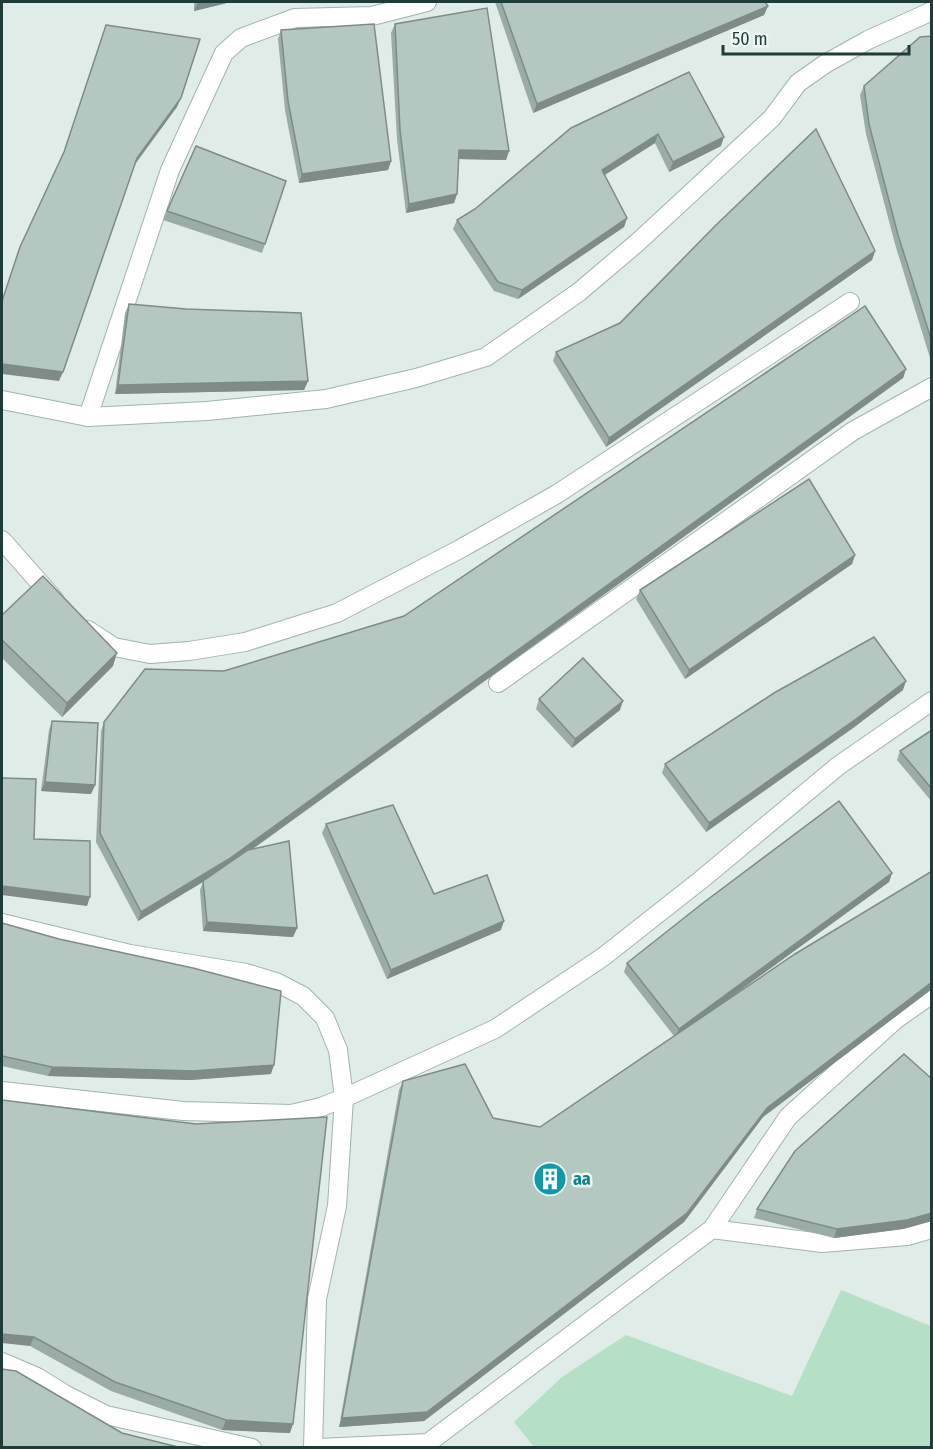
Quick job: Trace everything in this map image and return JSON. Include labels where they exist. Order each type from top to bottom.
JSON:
[{"type":"street","points":[[88,417],[170,170],[224,53],[242,38],[295,18],[372,15],[427,2]]},
{"type":"street","points":[[2,400],[88,417],[207,411],[326,399],[416,378],[486,357],[579,292],[638,242],[772,118],[798,83],[825,64],[868,40],[932,11]]},
{"type":"street","points":[[2,540],[85,628],[114,647],[150,654],[189,651],[245,642],[337,613],[460,549],[557,494],[850,302]]},
{"type":"street","points":[[498,683],[853,431],[932,387]]},
{"type":"street","points":[[2,1091],[183,1111],[291,1114],[321,1107],[344,1098],[495,1029],[603,957],[702,879],[838,766],[932,701]]},
{"type":"street","points":[[2,923],[130,954],[246,974],[276,982],[303,996],[325,1018],[338,1050],[344,1098],[337,1206],[317,1299],[313,1448]]},
{"type":"street","points":[[318,1448],[431,1445],[711,1229],[788,1117],[895,1020],[932,994]]},
{"type":"street","points":[[711,1229],[822,1243],[908,1236],[932,1229]]},
{"type":"street","points":[[2,1362],[37,1377],[66,1395],[106,1414],[252,1448]]},
{"type":"green space","points":[[841,1290],[931,1326],[931,1447],[534,1447],[514,1422],[562,1377],[626,1335],[792,1396]]},
{"type":"building","points":[[501,2],[765,2],[768,6],[537,104]]},
{"type":"building","points":[[487,8],[509,151],[459,150],[457,194],[409,204],[400,130],[395,24]]},
{"type":"building","points":[[374,24],[391,161],[302,174],[288,101],[281,30]]},
{"type":"building","points":[[106,25],[200,39],[181,98],[137,158],[63,372],[2,364],[2,301],[20,247],[64,152]]},
{"type":"building","points":[[932,36],[932,342],[898,235],[869,124],[864,86],[920,37]]},
{"type":"building","points":[[689,72],[724,137],[673,162],[658,134],[602,170],[627,218],[522,290],[498,282],[457,220],[475,209],[571,128]]},
{"type":"building","points":[[816,129],[875,251],[609,438],[556,352],[620,323],[715,226]]},
{"type":"building","points":[[196,146],[286,181],[265,244],[167,211]]},
{"type":"building","points":[[129,304],[186,309],[301,313],[308,381],[118,385]]},
{"type":"building","points":[[865,306],[906,369],[229,859],[141,912],[100,833],[104,722],[145,669],[224,671],[404,616]]},
{"type":"building","points":[[809,479],[855,555],[689,670],[640,590]]},
{"type":"building","points":[[43,576],[117,653],[67,703],[2,640],[2,615]]},
{"type":"building","points":[[874,637],[906,681],[709,823],[665,764],[774,693]]},
{"type":"building","points":[[583,658],[623,701],[575,739],[539,699]]},
{"type":"building","points":[[52,721],[98,723],[95,785],[45,782]]},
{"type":"building","points":[[932,730],[932,789],[900,751]]},
{"type":"building","points":[[2,778],[36,779],[34,839],[90,841],[90,897],[2,886]]},
{"type":"building","points":[[839,801],[892,873],[679,1029],[627,963]]},
{"type":"building","points":[[393,805],[434,894],[487,875],[504,921],[391,970],[326,824]]},
{"type":"building","points":[[289,841],[297,928],[207,922],[203,881],[248,850]]},
{"type":"building","name":"aa","points":[[932,871],[932,982],[767,1108],[687,1213],[427,1412],[342,1418],[403,1081],[465,1064],[493,1118],[540,1127],[795,954]]},
{"type":"building","points":[[2,923],[59,939],[193,968],[281,991],[274,1065],[193,1071],[52,1067],[2,1056]]},
{"type":"building","points":[[904,1054],[932,1079],[932,1213],[907,1220],[837,1229],[757,1209],[795,1151]]},
{"type":"building","points":[[2,1100],[196,1124],[327,1117],[293,1424],[226,1420],[115,1382],[34,1337],[2,1334]]},
{"type":"building","points":[[2,1369],[16,1371],[122,1433],[182,1448],[2,1448]]},
{"type":"place","name":"aa","points":[[550,1179]]}]
